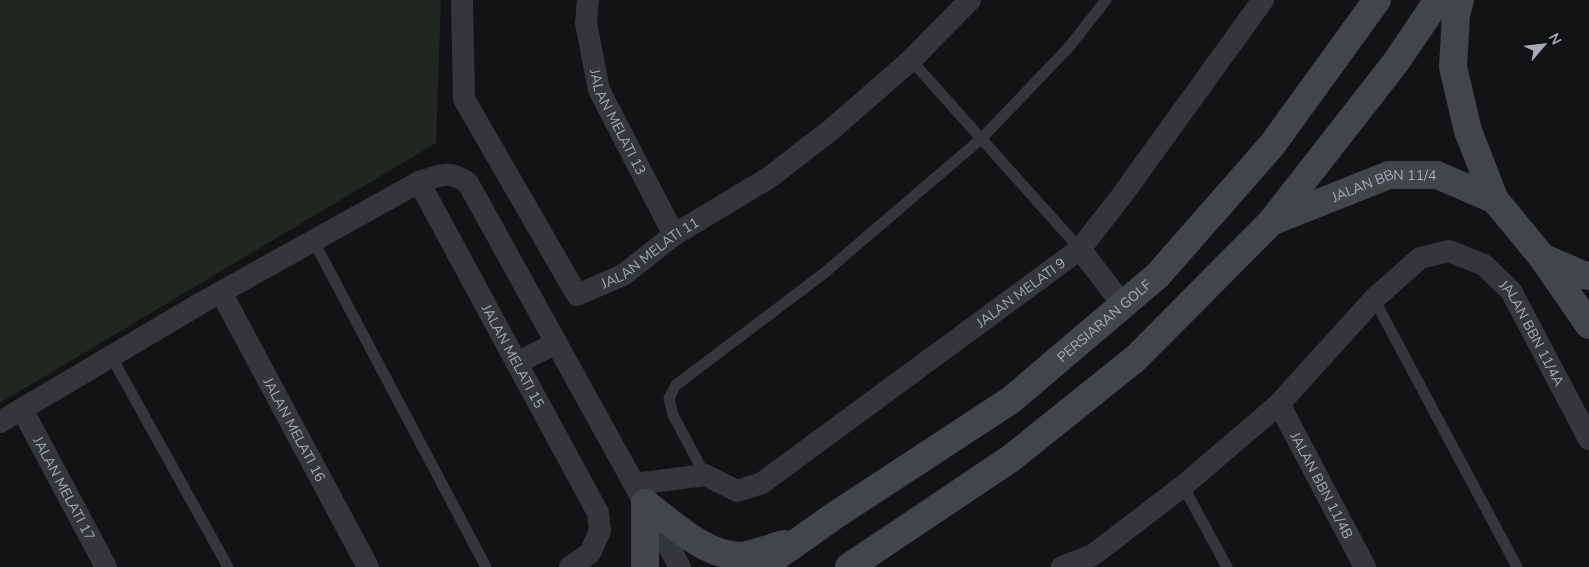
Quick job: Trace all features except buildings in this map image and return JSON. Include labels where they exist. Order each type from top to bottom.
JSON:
[{"type":"street","name":"JALAN MELATI 11","points":[[462,0],[464,99],[577,295],[622,275],[674,235],[770,177],[832,129],[911,60],[970,0]]},
{"type":"street","name":"JALAN MELATI 13","points":[[588,0],[586,23],[599,90],[674,235]]},
{"type":"street","name":"JALAN MELATI 9","points":[[705,475],[737,491],[762,483],[1080,249],[1120,198],[1263,0]]},
{"type":"street","name":"PERSIARAN GOLF","points":[[762,567],[1011,400],[1158,276],[1272,145],[1377,0]]},
{"type":"street","points":[[849,567],[1010,459],[1136,358],[1272,221],[1396,62],[1438,0]]},
{"type":"street","name":"JALAN BBN 11/4","points":[[1460,0],[1456,15],[1453,67],[1468,131],[1495,200],[1542,257],[1589,325]]},
{"type":"street","points":[[0,422],[221,292],[419,182],[447,174],[458,176],[468,183],[680,567]]},
{"type":"street","name":"JALAN BBN 11/4","points":[[1272,221],[1389,175],[1436,175],[1495,200]]},
{"type":"street","name":"JALAN MELATI 15","points":[[419,182],[598,513],[600,532],[590,553],[570,567]]},
{"type":"street","points":[[1080,249],[1123,305]]},
{"type":"street","name":"JALAN BBN 11/4A","points":[[1374,300],[1420,258],[1449,251],[1484,265],[1511,291],[1589,439]]},
{"type":"street","points":[[1542,257],[1589,276]]},
{"type":"street","name":"JALAN MELATI 16","points":[[221,292],[368,567]]},
{"type":"street","points":[[1062,567],[1096,561],[1280,404],[1374,300]]},
{"type":"street","points":[[517,363],[556,344]]},
{"type":"street","name":"JALAN BBN 11/4B","points":[[1280,404],[1365,567]]},
{"type":"street","name":"JALAN MELATI 17","points":[[22,409],[106,567]]},
{"type":"street","points":[[640,494],[705,475]]},
{"type":"street","points":[[640,494],[686,535],[708,548],[740,556],[800,540]]},
{"type":"street","points":[[640,494],[645,567]]},
{"type":"lane","points":[[705,475],[673,415],[668,398],[676,385],[822,274],[982,138],[1069,47],[1106,0]]},
{"type":"lane","points":[[911,60],[1080,249]]},
{"type":"lane","points":[[313,240],[486,567]]},
{"type":"lane","points":[[1374,300],[1517,567]]},
{"type":"lane","points":[[111,356],[228,567]]},
{"type":"lane","points":[[1184,486],[1227,567]]},
{"type":"shaded area","points":[[0,0],[441,0],[436,143],[0,403]]}]
